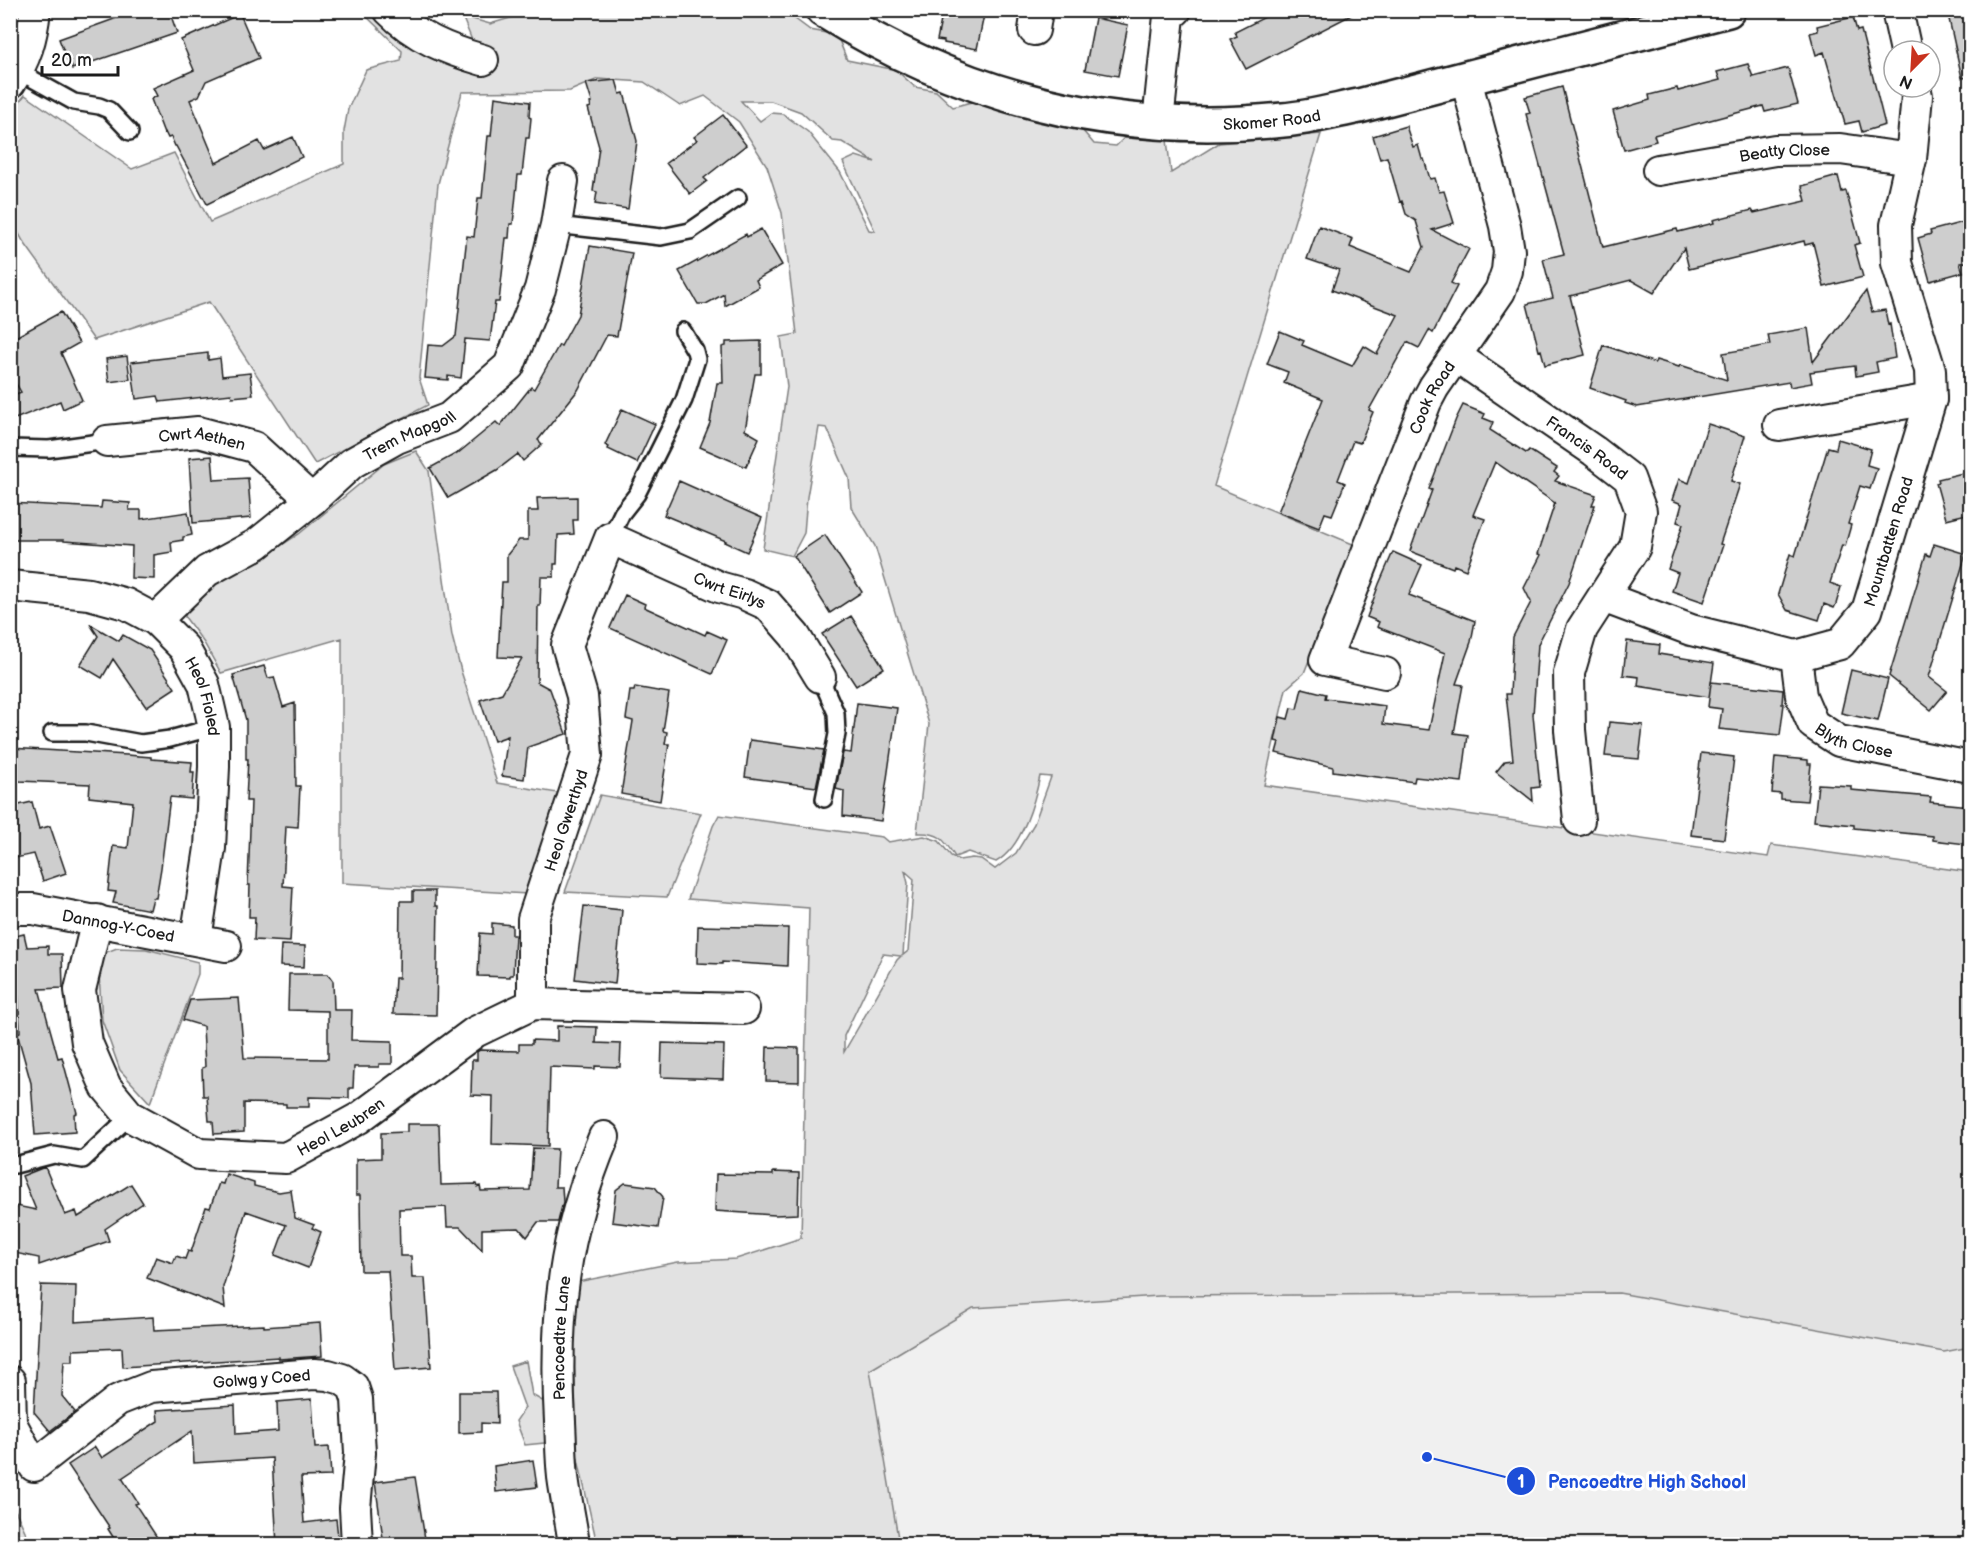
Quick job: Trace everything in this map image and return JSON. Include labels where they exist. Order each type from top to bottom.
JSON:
[{"type":"street","points":[[14,77],[32,38],[35,10]]},
{"type":"street","points":[[388,10],[411,30],[433,43],[483,60]]},
{"type":"street","name":"Skomer Road","points":[[823,10],[880,44],[969,84],[1040,104],[1081,113],[1158,122],[1240,123],[1285,120],[1359,106],[1466,79],[1690,15],[1728,10]]},
{"type":"street","points":[[1897,10],[1903,39]]},
{"type":"street","points":[[1158,122],[1168,12]]},
{"type":"street","name":"Cook Road","points":[[1385,673],[1324,660],[1426,402],[1500,291],[1507,271],[1509,251],[1505,226],[1466,79]]},
{"type":"street","name":"Mountbatten Road","points":[[1603,597],[1692,630],[1796,656],[1840,644],[1867,611],[1931,399],[1930,370],[1897,263],[1896,225],[1911,159],[1917,99]]},
{"type":"street","name":"Beatty Close","points":[[1658,170],[1775,150],[1840,149],[1911,159]]},
{"type":"street","name":"Trem Mapgoll","points":[[156,620],[207,571],[257,544],[312,500],[352,463],[397,438],[449,418],[509,366],[540,289],[556,225],[563,181]]},
{"type":"street","name":"Francis Road","points":[[1456,356],[1594,451],[1629,478],[1641,511],[1635,547],[1582,629],[1569,673],[1570,730],[1579,820]]},
{"type":"street","points":[[1779,425],[1931,399]]},
{"type":"street","name":"Cwrt Aethen","points":[[107,441],[198,432],[254,447],[312,500]]},
{"type":"street","name":"Cwrt Eirlys","points":[[610,538],[719,587],[744,594],[768,605],[795,636],[820,677]]},
{"type":"street","name":"Heol Gwerthyd","points":[[533,1004],[533,919],[587,755],[582,696],[567,645],[610,538]]},
{"type":"street","name":"Heol Fioled","points":[[10,586],[89,594],[126,604],[156,620],[184,648],[204,684],[214,727],[210,848],[196,939]]},
{"type":"street","name":"Blyth Close","points":[[1796,656],[1801,696],[1813,724],[1839,741],[1965,766]]},
{"type":"street","name":"Dannog-Y-Coed","points":[[10,909],[33,909],[226,946]]},
{"type":"street","name":"Heol Leubren","points":[[97,920],[80,990],[87,1043],[106,1087],[130,1116],[199,1154],[286,1158],[358,1118],[475,1032],[533,1004],[744,1009]]},
{"type":"street","name":"Pencoedtre Lane","points":[[574,1545],[563,1477],[557,1381],[559,1308],[567,1254],[577,1213],[590,1168],[604,1137]]},
{"type":"street","name":"Golwg y Coed","points":[[10,1381],[11,1423],[33,1466],[118,1400],[151,1387],[314,1374],[342,1379],[352,1387],[357,1399],[360,1453],[355,1508],[357,1545]]},
{"type":"lane","points":[[14,77],[74,102],[109,110],[130,132]]},
{"type":"lane","points":[[556,225],[661,237],[690,231],[738,198]]},
{"type":"lane","points":[[610,538],[622,513],[637,494],[684,400],[697,359],[683,331]]},
{"type":"lane","points":[[10,448],[49,449],[107,441]]},
{"type":"lane","points":[[820,677],[836,713],[837,734],[824,799]]},
{"type":"lane","points":[[52,733],[86,733],[141,742],[170,739],[214,727]]},
{"type":"lane","points":[[15,1165],[54,1155],[83,1160],[130,1116]]},
{"type":"shaded area","points":[[537,10],[783,10],[810,30],[837,35],[847,60],[896,70],[915,87],[936,91],[953,107],[990,97],[1077,124],[1094,144],[1116,146],[1124,138],[1167,140],[1171,173],[1219,143],[1321,134],[1214,486],[1355,545],[1304,673],[1286,689],[1264,785],[1768,857],[1771,845],[1970,872],[1970,1347],[1944,1352],[1619,1293],[1159,1296],[973,1308],[870,1370],[899,1544],[597,1544],[577,1455],[572,1283],[678,1262],[736,1259],[801,1238],[809,908],[688,899],[713,826],[719,815],[882,837],[888,842],[924,836],[939,841],[951,856],[959,860],[981,859],[995,869],[1016,853],[1034,824],[1051,777],[1040,776],[1026,824],[1020,836],[1005,855],[996,862],[968,852],[955,857],[948,846],[936,835],[917,833],[929,724],[875,546],[851,507],[849,478],[827,428],[819,427],[807,497],[804,533],[792,556],[763,549],[787,387],[781,337],[797,334],[782,213],[767,166],[739,122],[705,96],[680,106],[644,82],[598,79],[570,91],[462,92],[438,184],[419,378],[428,405],[315,464],[209,302],[94,340],[23,241],[11,219],[10,113],[25,95],[132,169],[174,153],[210,222],[344,164],[344,131],[348,109],[366,70],[401,61],[402,51],[361,11],[378,11],[478,55],[462,16],[490,24]],"holes":[[[741,101],[771,101],[801,112],[833,141],[842,142],[875,162],[856,156],[843,162],[875,231],[869,230],[840,172],[808,132],[783,114],[771,113],[760,121]],[[905,871],[914,879],[908,951],[903,955],[908,883]],[[883,954],[901,956],[844,1052],[844,1036]]]},
{"type":"shaded area","points":[[416,451],[429,471],[452,636],[497,783],[564,794],[528,894],[342,883],[342,638],[221,673],[204,643],[185,617],[188,602],[222,576],[263,557],[299,534],[384,464]]},
{"type":"shaded area","points":[[600,795],[701,813],[667,897],[565,892]]},
{"type":"shaded area","points":[[117,948],[146,949],[198,962],[198,974],[150,1103],[120,1070],[102,1020],[99,974],[104,953]]},
{"type":"shaded area","points":[[1619,1293],[1944,1352],[1970,1347],[1970,1544],[899,1544],[870,1370],[972,1308],[1159,1296]]},
{"type":"shaded area","points":[[526,1361],[532,1395],[546,1403],[554,1442],[525,1445],[516,1421],[525,1408],[510,1366]]},
{"type":"shaded area","points":[[11,1501],[31,1544],[11,1544]]},
{"type":"building","points":[[139,10],[169,10],[177,33],[72,69],[71,61],[68,62],[59,39]]},
{"type":"building","points":[[943,10],[985,10],[977,49],[937,40]]},
{"type":"building","points":[[1279,10],[1361,10],[1246,69],[1230,39],[1237,36],[1235,32]]},
{"type":"building","points":[[1947,10],[1971,10],[1971,77],[1962,78]]},
{"type":"building","points":[[240,14],[259,58],[206,81],[199,96],[190,100],[216,163],[259,141],[264,150],[293,137],[302,157],[207,204],[171,137],[168,138],[164,133],[151,99],[157,96],[153,88],[194,70],[181,40]]},
{"type":"building","points":[[1853,17],[1857,31],[1861,30],[1885,125],[1862,132],[1859,121],[1845,124],[1824,52],[1816,55],[1810,33],[1818,31],[1817,26]]},
{"type":"building","points":[[1095,18],[1128,25],[1118,76],[1085,70]]},
{"type":"building","points":[[1748,64],[1753,77],[1788,68],[1798,104],[1765,112],[1763,106],[1654,135],[1656,141],[1624,150],[1613,111],[1650,100],[1649,95],[1677,88],[1678,91],[1720,80],[1717,72]]},
{"type":"building","points":[[616,80],[620,94],[624,93],[637,141],[628,209],[595,204],[597,192],[593,191],[599,147],[588,108],[591,107],[592,102],[586,83]]},
{"type":"building","points":[[1562,87],[1603,247],[1677,229],[1678,232],[1752,210],[1754,213],[1806,201],[1802,186],[1838,176],[1842,192],[1846,191],[1860,243],[1854,245],[1863,277],[1824,287],[1813,243],[1805,245],[1804,241],[1689,269],[1684,248],[1654,293],[1631,280],[1570,296],[1585,355],[1545,365],[1527,304],[1553,298],[1543,259],[1564,254],[1526,114],[1530,113],[1525,97]]},
{"type":"building","points":[[495,97],[530,102],[529,117],[531,118],[529,138],[526,138],[522,175],[518,175],[513,224],[510,224],[509,238],[506,238],[499,302],[495,302],[490,341],[465,339],[461,378],[448,376],[448,380],[425,378],[428,345],[443,346],[456,336],[467,236],[474,237],[478,198],[482,198],[488,136],[491,136]]},
{"type":"building","points":[[723,115],[746,145],[704,178],[707,181],[690,194],[666,163],[697,140],[694,137]]},
{"type":"building","points":[[1406,126],[1413,147],[1418,145],[1430,179],[1435,178],[1439,192],[1444,191],[1454,223],[1432,230],[1469,249],[1451,283],[1457,286],[1433,333],[1429,330],[1419,348],[1407,342],[1369,410],[1373,412],[1360,443],[1353,441],[1338,480],[1345,483],[1332,515],[1325,513],[1319,528],[1278,512],[1323,399],[1284,383],[1288,372],[1267,364],[1280,331],[1304,341],[1302,345],[1352,366],[1364,346],[1377,354],[1398,315],[1332,290],[1339,270],[1307,259],[1319,226],[1353,239],[1350,247],[1411,272],[1424,247],[1416,221],[1406,214],[1402,201],[1400,202],[1387,157],[1380,159],[1373,136]]},
{"type":"building","points":[[1971,220],[1971,261],[1960,263],[1963,272],[1930,281],[1918,238],[1931,234],[1930,231]]},
{"type":"building","points":[[761,229],[782,265],[756,280],[759,287],[725,306],[724,294],[706,304],[698,304],[679,271],[746,234],[747,237]]},
{"type":"building","points":[[590,246],[632,253],[617,336],[607,335],[578,390],[538,440],[542,444],[523,461],[518,454],[497,470],[448,498],[430,468],[457,454],[496,422],[500,426],[531,387],[534,389],[578,315]]},
{"type":"building","points":[[1866,291],[1872,312],[1885,310],[1888,325],[1890,324],[1895,358],[1876,362],[1878,372],[1856,376],[1855,366],[1810,372],[1812,383],[1790,387],[1789,382],[1637,407],[1590,388],[1603,345],[1655,363],[1656,360],[1679,367],[1680,365],[1727,380],[1723,353],[1770,345],[1768,335],[1808,328],[1813,362]]},
{"type":"building","points":[[61,312],[79,343],[61,353],[82,400],[63,409],[60,401],[10,421],[10,396],[21,392],[10,374],[10,340]]},
{"type":"building","points":[[761,341],[761,374],[755,374],[745,430],[759,438],[746,467],[700,447],[710,423],[717,383],[723,383],[722,347],[726,346],[726,342]]},
{"type":"building","points":[[208,353],[208,360],[220,358],[222,376],[250,373],[253,395],[232,397],[231,394],[160,402],[158,396],[136,399],[131,362]]},
{"type":"building","points":[[127,356],[130,379],[109,382],[106,359]]},
{"type":"building","points":[[1463,405],[1485,414],[1483,418],[1493,422],[1490,430],[1526,453],[1529,450],[1557,468],[1554,472],[1559,476],[1555,481],[1596,495],[1592,505],[1595,505],[1569,583],[1538,644],[1533,715],[1540,787],[1532,788],[1533,801],[1496,772],[1505,761],[1513,760],[1506,694],[1510,694],[1513,637],[1531,602],[1524,588],[1541,555],[1538,554],[1555,503],[1495,462],[1473,515],[1485,519],[1466,570],[1454,565],[1453,568],[1410,551],[1432,490],[1429,489]]},
{"type":"building","points":[[622,409],[655,424],[637,463],[608,449],[609,447],[605,445]]},
{"type":"building","points":[[1708,424],[1745,436],[1731,481],[1740,484],[1704,602],[1672,591],[1678,573],[1668,569],[1683,524],[1677,522],[1682,504],[1672,500],[1679,479],[1689,483]]},
{"type":"building","points":[[1838,439],[1871,449],[1867,465],[1877,468],[1870,489],[1860,486],[1848,524],[1851,525],[1845,546],[1842,545],[1830,583],[1841,587],[1836,604],[1834,608],[1824,604],[1819,620],[1787,610],[1778,594],[1790,554],[1795,556],[1828,447],[1836,449]]},
{"type":"building","points":[[212,456],[214,480],[248,478],[251,518],[193,523],[189,458]]},
{"type":"building","points":[[1971,471],[1971,513],[1946,519],[1936,483],[1939,482],[1938,479]]},
{"type":"building","points":[[679,481],[762,518],[747,552],[664,515]]},
{"type":"building","points":[[577,497],[577,520],[573,520],[574,534],[558,535],[554,577],[541,577],[540,606],[538,606],[537,682],[550,689],[566,734],[528,747],[524,779],[502,776],[508,736],[494,741],[480,700],[502,693],[522,658],[498,657],[502,582],[507,582],[507,555],[519,540],[528,540],[528,511],[538,511],[537,498]]},
{"type":"building","points":[[102,501],[130,503],[129,510],[141,510],[141,519],[188,512],[192,535],[183,537],[183,540],[171,542],[172,552],[154,555],[154,579],[131,578],[132,546],[64,540],[10,540],[10,503],[101,508]]},
{"type":"building","points":[[825,535],[862,592],[830,613],[794,556]]},
{"type":"building","points":[[1934,544],[1966,554],[1929,677],[1947,691],[1931,710],[1889,676],[1926,554],[1930,556]]},
{"type":"building","points":[[1393,552],[1422,565],[1409,595],[1475,621],[1471,642],[1456,684],[1463,685],[1454,733],[1468,735],[1462,782],[1415,777],[1414,782],[1333,771],[1333,767],[1276,753],[1279,742],[1275,741],[1280,717],[1288,719],[1291,708],[1297,709],[1302,688],[1326,694],[1325,698],[1385,706],[1383,724],[1429,730],[1445,653],[1377,627],[1379,622],[1367,617]]},
{"type":"building","points":[[625,595],[645,604],[644,607],[705,635],[707,631],[727,640],[712,674],[610,628]]},
{"type":"building","points":[[851,616],[884,668],[856,686],[822,634]]},
{"type":"building","points":[[90,624],[119,641],[123,635],[150,650],[175,688],[146,707],[113,659],[102,678],[80,665],[98,636]]},
{"type":"building","points":[[1627,641],[1660,645],[1659,654],[1714,663],[1709,697],[1638,686],[1639,677],[1623,675]]},
{"type":"building","points":[[264,666],[268,678],[274,677],[283,707],[295,703],[296,786],[300,786],[298,827],[286,826],[283,886],[293,887],[290,942],[254,940],[255,917],[249,917],[251,801],[246,801],[248,759],[246,759],[246,720],[233,675]]},
{"type":"building","points":[[1851,670],[1888,679],[1878,721],[1841,713]]},
{"type":"building","points":[[1711,682],[1783,690],[1782,704],[1784,704],[1780,735],[1719,729],[1722,709],[1708,707]]},
{"type":"building","points":[[635,687],[669,693],[663,731],[667,732],[665,744],[669,744],[660,801],[621,794],[633,721],[626,719],[630,691],[634,691]]},
{"type":"building","points":[[857,703],[897,708],[881,821],[843,816],[844,791],[836,789],[843,752],[851,753]]},
{"type":"building","points":[[1609,722],[1643,725],[1639,759],[1605,756]]},
{"type":"building","points":[[750,740],[824,750],[816,787],[745,777]]},
{"type":"building","points":[[10,748],[127,755],[192,762],[191,772],[194,772],[192,799],[170,797],[156,898],[153,898],[150,910],[113,903],[116,892],[108,891],[113,846],[128,848],[133,802],[89,797],[90,784],[19,781],[10,769]]},
{"type":"building","points":[[1701,753],[1734,757],[1724,839],[1691,835]]},
{"type":"building","points":[[1775,757],[1808,760],[1808,764],[1811,764],[1807,801],[1781,799],[1781,794],[1772,793]]},
{"type":"building","points":[[1818,784],[1851,786],[1851,790],[1931,797],[1930,802],[1970,806],[1966,844],[1933,840],[1933,836],[1854,828],[1854,825],[1814,821]]},
{"type":"building","points":[[32,802],[39,829],[50,826],[66,873],[43,881],[34,854],[10,859],[10,807]]},
{"type":"building","points":[[413,891],[435,891],[435,906],[438,906],[436,1015],[393,1014],[395,978],[399,978],[400,901],[413,901]]},
{"type":"building","points":[[584,906],[622,910],[615,984],[575,979]]},
{"type":"building","points":[[492,923],[512,925],[512,935],[515,935],[513,975],[510,977],[478,976],[480,933],[492,934]]},
{"type":"building","points":[[698,926],[788,928],[787,966],[722,962],[722,964],[697,963]]},
{"type":"building","points":[[24,934],[27,947],[48,946],[48,954],[62,954],[63,988],[39,989],[58,1058],[62,1057],[77,1113],[74,1114],[75,1132],[35,1135],[31,1083],[17,1033],[20,1032],[15,936]]},
{"type":"building","points":[[281,945],[305,946],[304,967],[280,966]]},
{"type":"building","points":[[289,974],[328,974],[333,981],[334,1010],[352,1010],[351,1040],[392,1041],[392,1064],[379,1064],[379,1067],[354,1067],[353,1088],[349,1088],[349,1098],[309,1097],[309,1107],[244,1103],[244,1132],[214,1134],[213,1121],[209,1121],[207,1096],[203,1096],[202,1068],[205,1067],[203,1026],[183,1020],[190,1000],[239,998],[244,1058],[328,1059],[328,1011],[288,1010]]},
{"type":"building","points":[[557,1026],[597,1027],[596,1043],[621,1044],[620,1067],[595,1066],[595,1069],[550,1067],[548,1146],[492,1144],[493,1096],[471,1095],[472,1060],[477,1060],[477,1052],[480,1050],[519,1051],[519,1044],[532,1044],[532,1040],[557,1041]]},
{"type":"building","points":[[662,1043],[724,1045],[723,1079],[661,1077]]},
{"type":"building","points":[[767,1047],[799,1048],[799,1082],[766,1081]]},
{"type":"building","points":[[407,1124],[439,1124],[441,1185],[477,1184],[481,1191],[530,1190],[533,1148],[557,1149],[555,1187],[562,1187],[563,1202],[558,1222],[538,1222],[527,1237],[519,1228],[482,1229],[482,1250],[460,1227],[447,1227],[446,1207],[399,1209],[400,1256],[411,1256],[412,1278],[425,1278],[431,1367],[395,1370],[388,1271],[361,1271],[360,1195],[356,1195],[356,1159],[381,1158],[381,1133],[407,1132]]},
{"type":"building","points":[[45,1167],[65,1215],[76,1211],[78,1217],[131,1184],[143,1203],[105,1229],[109,1241],[39,1265],[39,1258],[10,1252],[10,1220],[13,1208],[16,1209],[17,1206],[36,1210],[22,1176]]},
{"type":"building","points":[[773,1172],[799,1173],[798,1214],[775,1215],[715,1211],[716,1174],[773,1175]]},
{"type":"building","points":[[226,1174],[254,1183],[254,1186],[279,1192],[291,1190],[295,1218],[314,1225],[312,1228],[321,1232],[308,1268],[275,1255],[286,1225],[246,1211],[223,1287],[225,1308],[147,1278],[156,1257],[173,1263],[176,1256],[185,1259],[188,1251],[191,1252],[206,1207],[210,1208],[219,1183],[223,1184]]},
{"type":"building","points":[[625,1183],[655,1187],[663,1197],[658,1228],[612,1222],[616,1190]]},
{"type":"building","points":[[41,1285],[76,1286],[75,1322],[153,1317],[154,1330],[320,1323],[322,1356],[123,1367],[122,1348],[73,1350],[73,1361],[64,1361],[62,1396],[75,1412],[50,1431],[34,1412]]},
{"type":"building","points":[[459,1392],[496,1392],[497,1424],[481,1423],[481,1432],[459,1433]]},
{"type":"building","points":[[312,1399],[315,1448],[329,1447],[331,1476],[301,1477],[304,1523],[336,1519],[339,1545],[277,1545],[272,1458],[194,1463],[192,1431],[122,1478],[138,1503],[135,1504],[162,1545],[118,1545],[108,1529],[110,1528],[68,1465],[95,1447],[102,1458],[158,1421],[157,1410],[235,1405],[236,1434],[278,1431],[277,1402]]},
{"type":"building","points":[[533,1460],[537,1487],[496,1492],[494,1466]]},
{"type":"building","points":[[415,1477],[426,1545],[384,1545],[375,1482]]},
{"type":"place","name":"Pencoedtre High School","points":[[1427,1457]]}]
